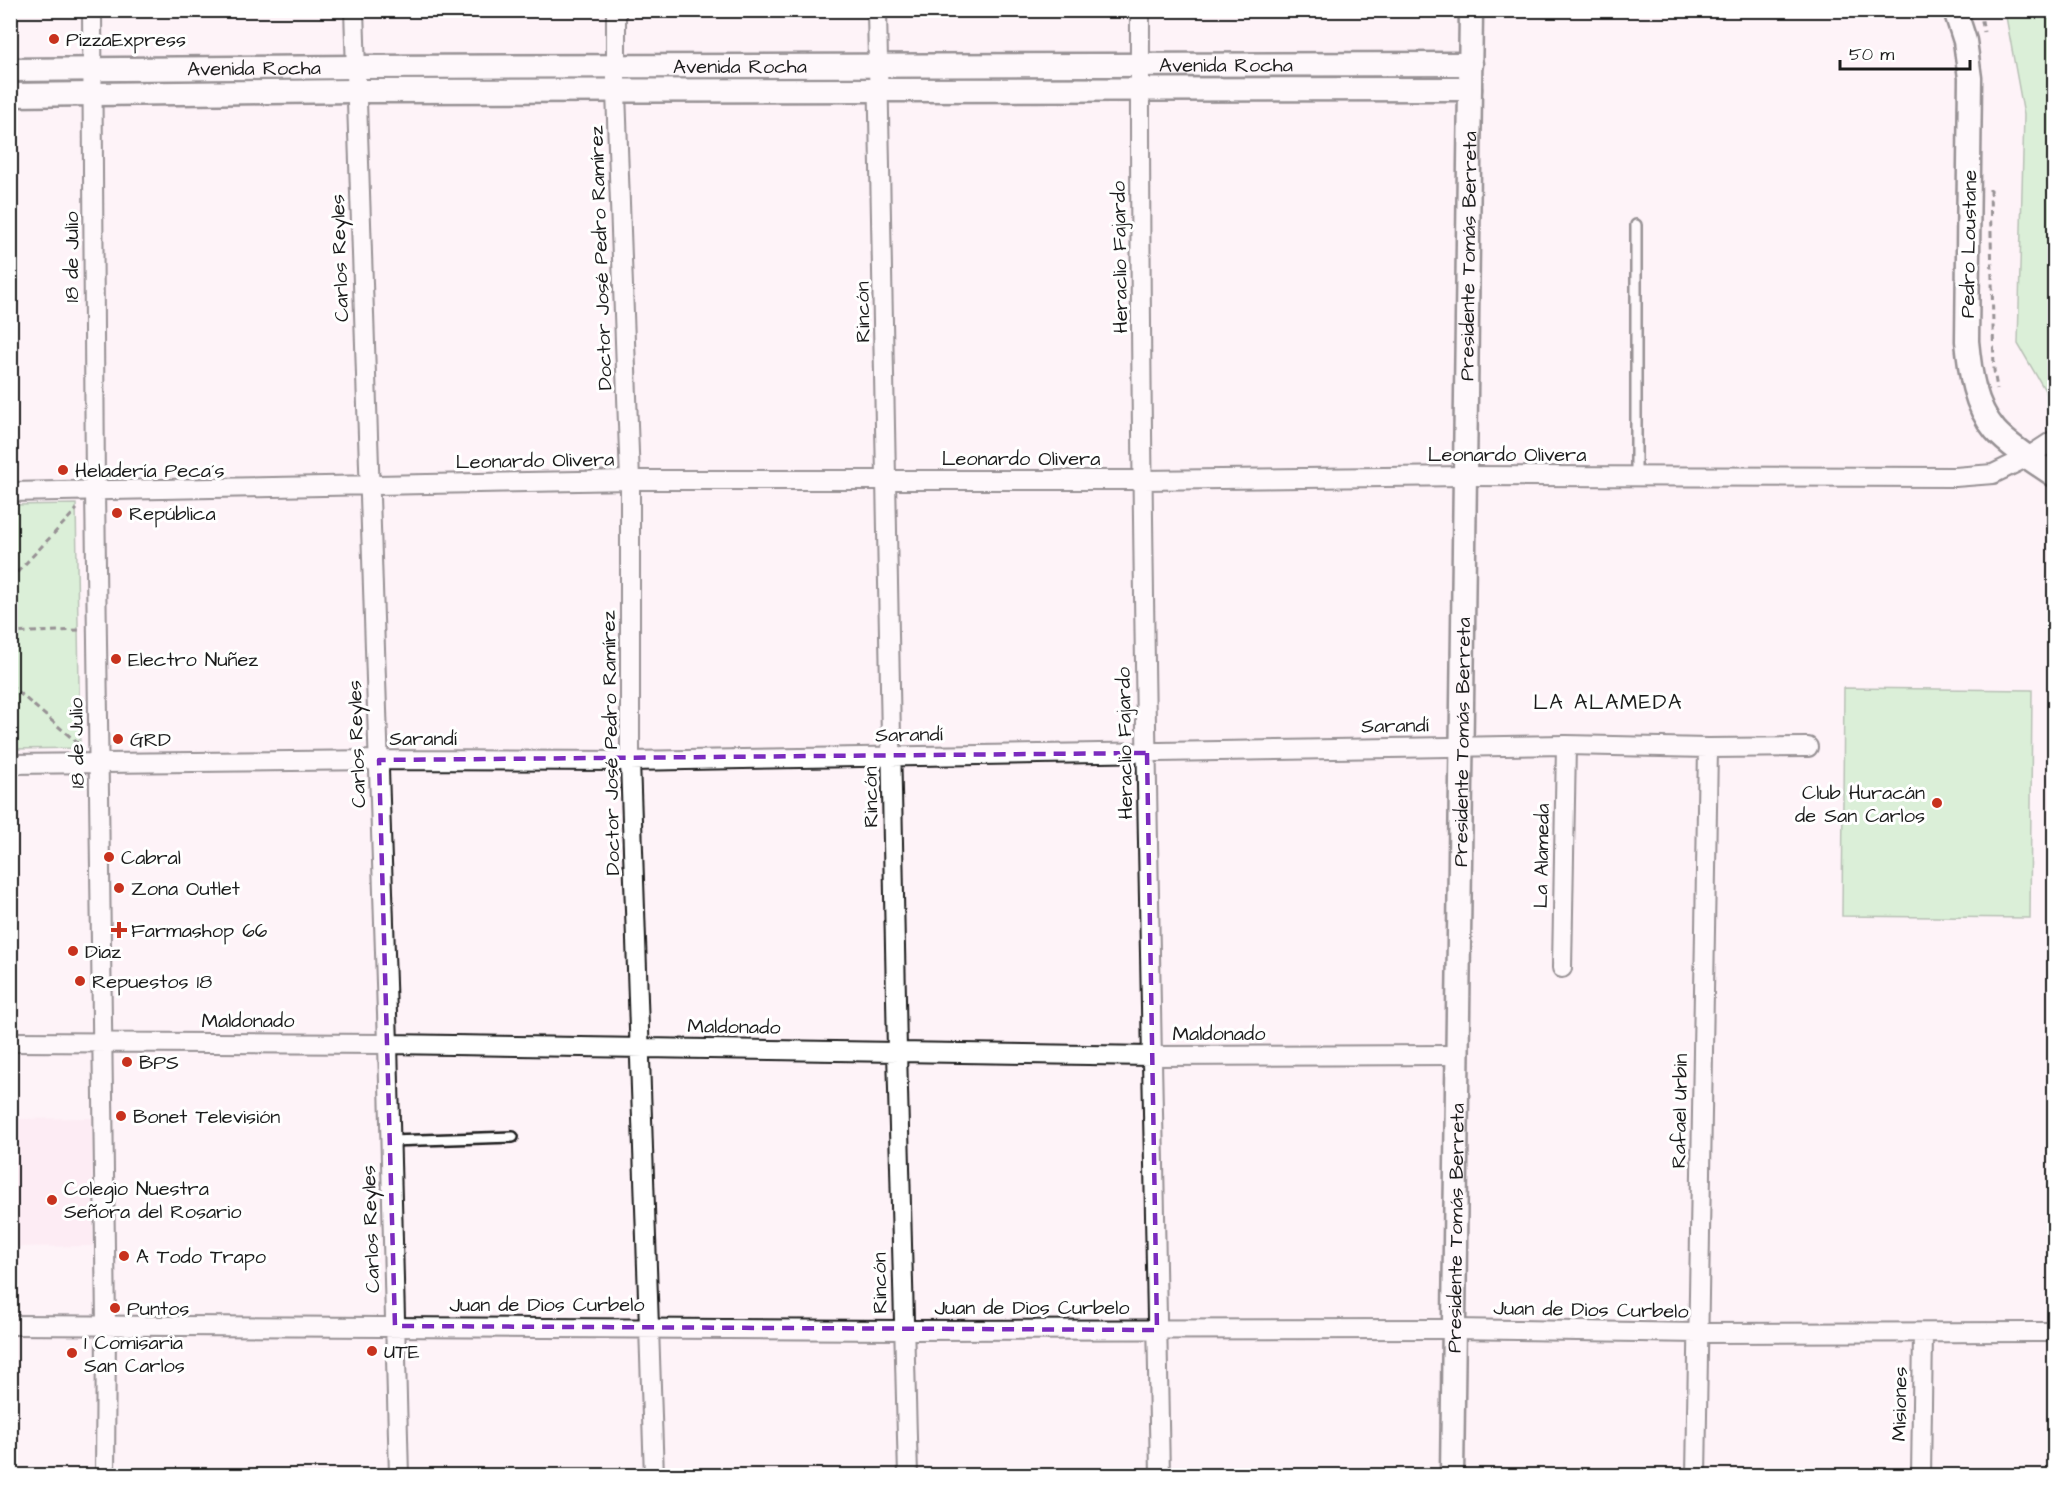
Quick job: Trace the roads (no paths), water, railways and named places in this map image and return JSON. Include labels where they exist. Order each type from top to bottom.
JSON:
[{"type":"street","name":"18 de Julio","points":[[92,10],[95,490],[106,1324],[105,1476]]},
{"type":"street","name":"Carlos Reyles","points":[[354,10],[388,1044],[399,1476]]},
{"type":"street","name":"Doctor José Pedro Ramírez","points":[[616,10],[616,92],[630,480],[630,761],[654,1476]]},
{"type":"street","name":"Rincón","points":[[877,10],[897,1051],[908,1476]]},
{"type":"street","name":"Heraclio Fajardo","points":[[1140,10],[1143,480],[1151,1056],[1160,1476]]},
{"type":"street","name":"Presidente Tomás Berreta","points":[[1452,1476],[1471,10]]},
{"type":"street","name":"Pedro Loustane","points":[[1955,10],[1965,41],[1970,78],[1967,341],[1970,373],[1979,404],[1995,430],[2028,458],[2055,475]]},
{"type":"street","name":"Avenida Rocha","points":[[10,70],[1471,64]]},
{"type":"street","name":"Avenida Rocha","points":[[10,95],[355,91],[1470,89]]},
{"type":"street","name":"Leonardo Olivera","points":[[10,492],[630,480],[1143,480],[1465,476],[1955,477],[1993,474],[2028,458],[2055,440]]},
{"type":"street","name":"Sarandí","points":[[10,764],[379,760],[630,761],[1566,745],[1708,748],[1808,747]]},
{"type":"street","name":"La Alameda","points":[[1562,968],[1566,745]]},
{"type":"street","name":"Rafael Urbin","points":[[1696,1476],[1708,748]]},
{"type":"street","name":"Maldonado","points":[[10,1042],[639,1047],[1151,1056],[1456,1055]]},
{"type":"street","name":"Juan de Dios Curbelo","points":[[10,1325],[903,1330],[1454,1329],[1698,1333],[2055,1332]]},
{"type":"street","name":"Misiones","points":[[1921,1476],[1923,1333]]},
{"type":"lane","points":[[1636,225],[1636,476]]},
{"type":"lane","points":[[390,1141],[513,1137]]},
{"type":"place","name":"PizzaExpress","points":[[54,39]]},
{"type":"place","name":"Heladería Peca´s","points":[[63,470]]},
{"type":"place","name":"República","points":[[117,513]]},
{"type":"place","name":"Electro Nuñez","points":[[116,659]]},
{"type":"place","name":"GRD","points":[[118,739]]},
{"type":"place","name":"Club Huracán de San Carlos","points":[[1937,803]]},
{"type":"place","name":"Cabral","points":[[109,857]]},
{"type":"place","name":"Zona Outlet","points":[[119,888]]},
{"type":"place","name":"Farmashop 66","points":[[119,930]]},
{"type":"place","name":"Diaz","points":[[73,951]]},
{"type":"place","name":"Repuestos 18","points":[[80,981]]},
{"type":"place","name":"BPS","points":[[127,1062]]},
{"type":"place","name":"Bonet Televisión","points":[[121,1116]]},
{"type":"place","name":"Colegio Nuestra Señora del Rosario","points":[[52,1200]]},
{"type":"place","name":"A Todo Trapo","points":[[124,1256]]},
{"type":"place","name":"Puntos","points":[[115,1308]]},
{"type":"place","name":"UTE","points":[[372,1351]]},
{"type":"place","name":"1 Comisaria San Carlos","points":[[72,1353]]},
{"type":"district","name":"LA ALAMEDA","points":[[1608,702]]}]
